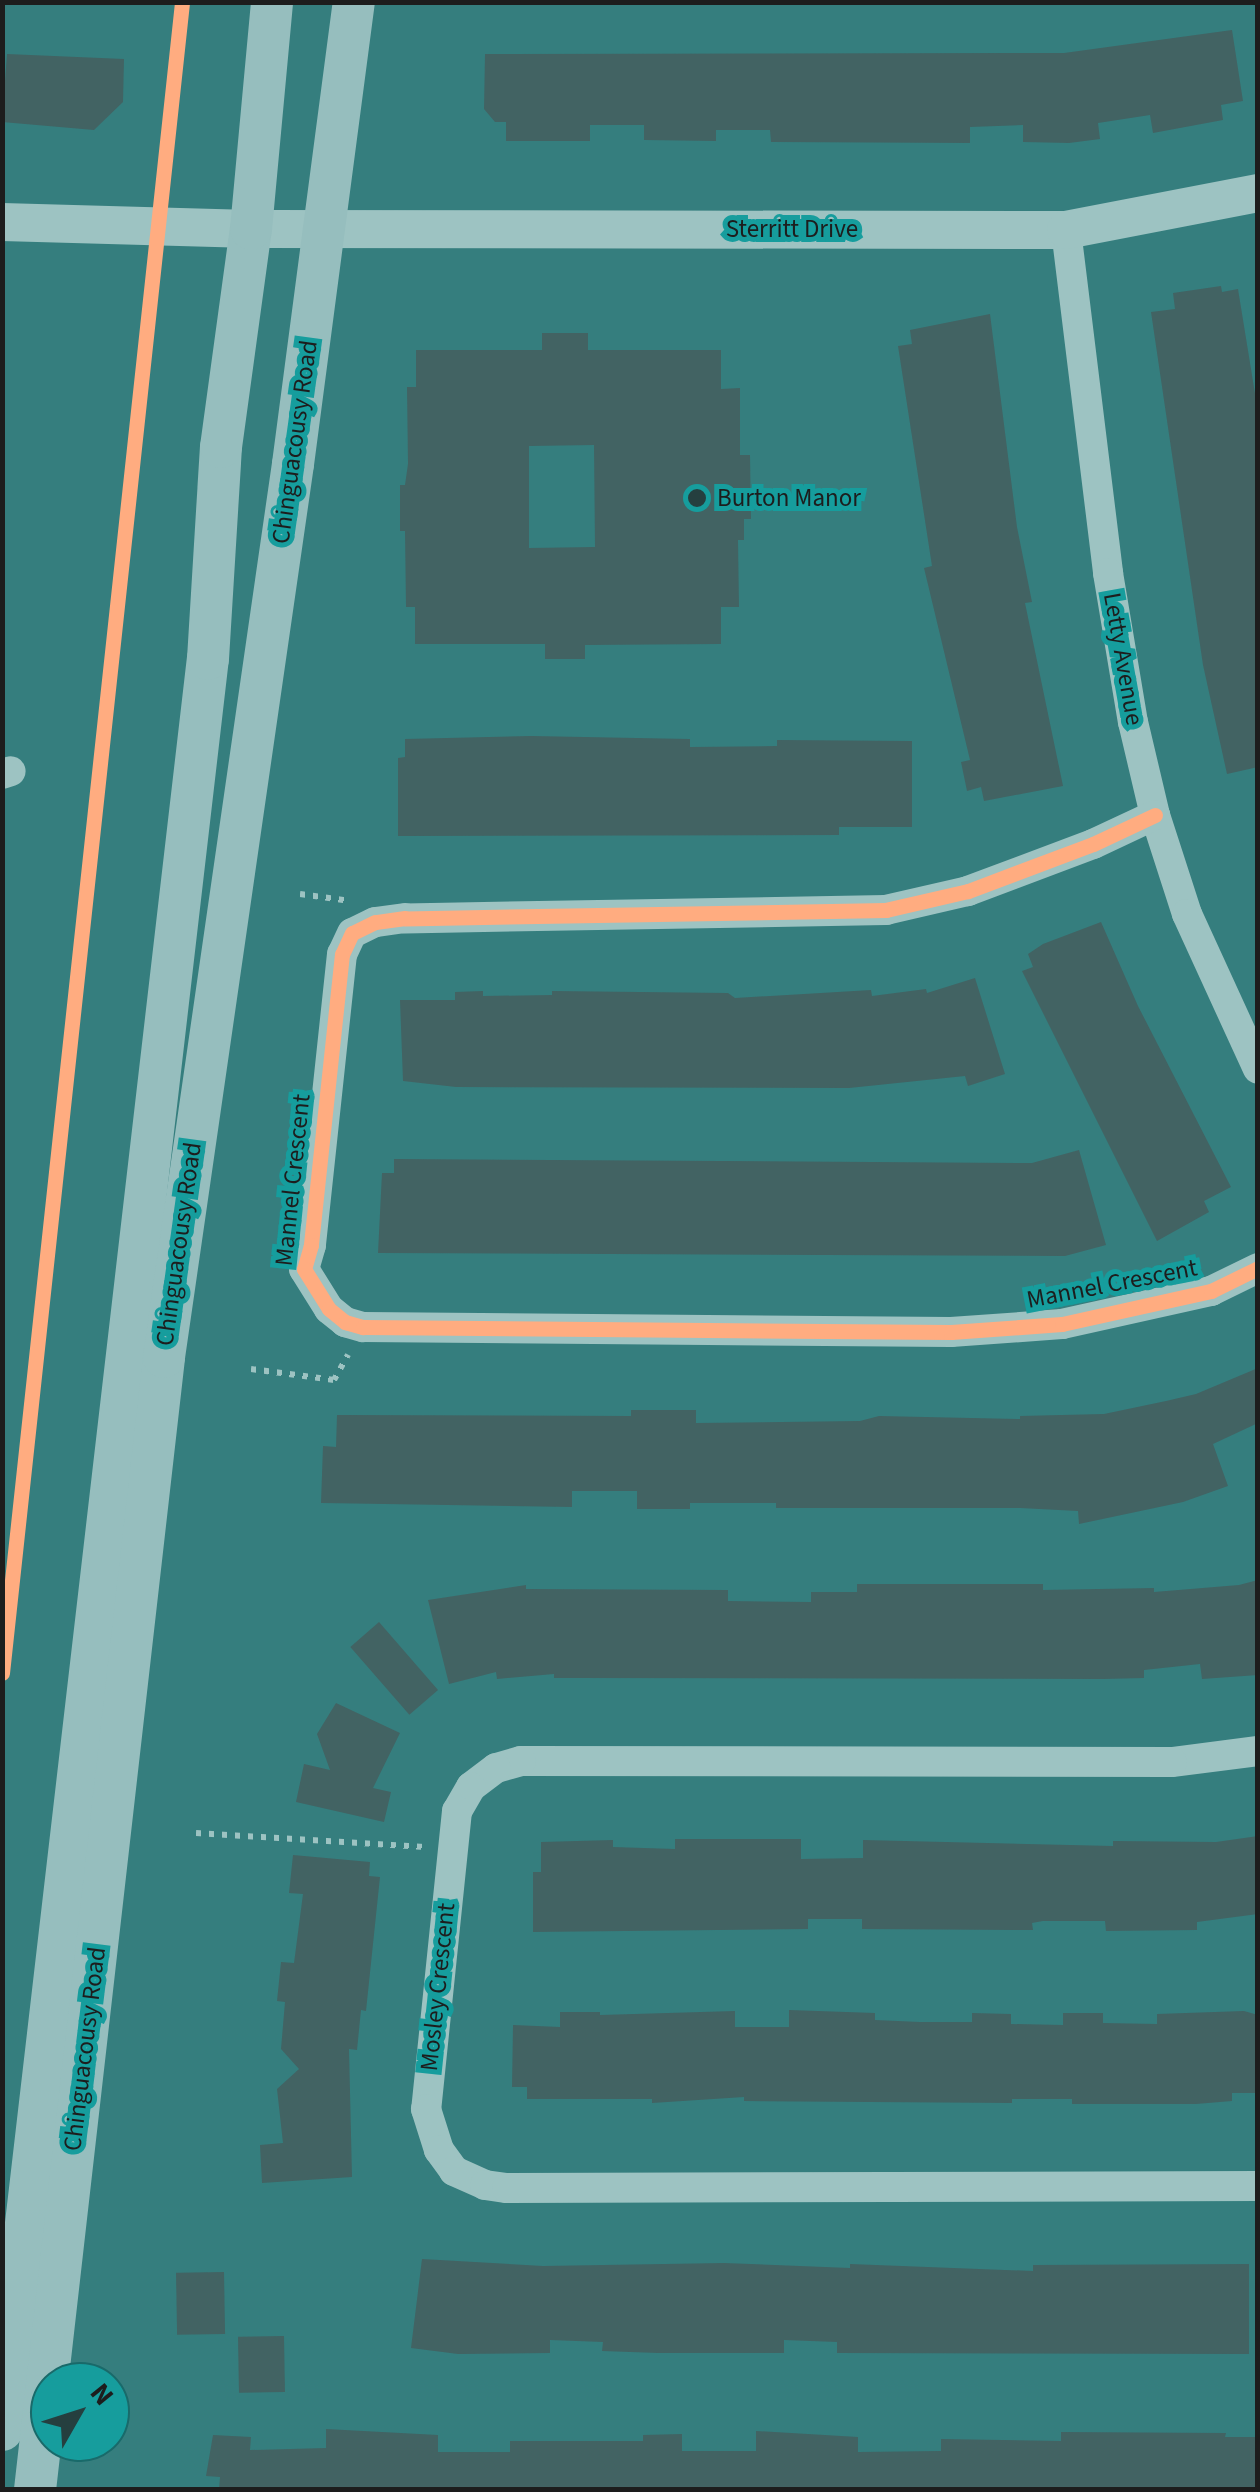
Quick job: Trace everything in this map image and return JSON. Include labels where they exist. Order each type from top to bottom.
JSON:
[{"type":"main road","name":"Chinguacousy Road","points":[[2,2430],[208,660],[221,446],[251,228],[272,2]]},
{"type":"main road","name":"Chinguacousy Road","points":[[35,2490],[164,1357],[293,464],[354,2]]},
{"type":"street","name":"Sterritt Drive","points":[[2,222],[251,228],[1066,230],[1258,193]]},
{"type":"street","name":"Letty Avenue","points":[[1066,230],[1108,573],[1155,815],[1187,914],[1258,1069]]},
{"type":"street","name":"Mannel Crescent","points":[[1155,815],[1093,844],[968,891],[886,910],[405,918],[375,922],[352,934],[342,954],[311,1245],[304,1269],[329,1308],[346,1322],[363,1327],[995,1330],[1062,1324],[1211,1291],[1258,1268]]},
{"type":"street","name":"Mosley Crescent","points":[[1258,1751],[1172,1762],[522,1761],[496,1768],[471,1787],[457,1811],[426,2109],[439,2150],[448,2163],[485,2185],[1258,2186]]},
{"type":"path","points":[[251,1369],[334,1380],[363,1327]]},
{"type":"path","points":[[196,1833],[451,1849]]},
{"type":"building","points":[[1232,30],[1243,101],[1221,105],[1223,120],[1153,133],[1150,115],[1098,123],[1100,139],[1069,143],[1023,142],[1023,125],[970,127],[970,143],[771,142],[770,130],[716,130],[716,141],[644,140],[644,125],[590,125],[590,141],[506,141],[506,122],[495,122],[484,109],[485,54],[1064,53]]},
{"type":"building","points":[[7,54],[124,59],[123,102],[94,130],[2,122]]},
{"type":"building","points":[[1221,286],[1222,292],[1238,289],[1258,412],[1258,767],[1227,774],[1203,665],[1151,312],[1175,309],[1173,293]]},
{"type":"building","points":[[990,314],[1017,527],[1032,602],[1025,603],[1063,786],[984,801],[981,787],[967,791],[961,762],[970,760],[924,568],[932,566],[898,346],[912,344],[910,330]]},
{"type":"building","name":"Burton Manor","points":[[542,333],[588,333],[588,350],[721,350],[721,389],[740,388],[740,455],[750,455],[751,519],[744,519],[744,540],[738,540],[739,607],[721,607],[721,644],[585,645],[585,659],[545,659],[545,644],[415,644],[415,607],[406,607],[400,485],[405,485],[408,464],[407,387],[416,387],[416,350],[542,350]],"holes":[[[594,445],[595,547],[529,548],[529,446]]]},
{"type":"building","points":[[405,739],[690,739],[690,747],[777,746],[777,740],[912,741],[912,827],[839,827],[839,835],[398,836],[398,758],[405,757]]},
{"type":"building","points":[[1101,922],[1138,1006],[1231,1187],[1204,1201],[1209,1212],[1157,1241],[1022,971],[1033,967],[1028,954],[1043,944]]},
{"type":"building","points":[[975,978],[1005,1074],[968,1086],[965,1076],[849,1088],[456,1087],[403,1081],[400,1000],[455,1000],[455,992],[483,991],[483,996],[552,995],[552,991],[728,993],[735,998],[871,990],[872,996],[926,989],[927,993]]},
{"type":"building","points":[[1079,1150],[1106,1245],[1065,1256],[378,1253],[382,1173],[394,1173],[394,1159],[1032,1163]]},
{"type":"building","points":[[1258,1368],[1258,1423],[1213,1444],[1228,1486],[1183,1502],[1079,1524],[1078,1511],[1020,1508],[776,1508],[776,1503],[690,1503],[690,1509],[637,1509],[637,1491],[572,1491],[572,1507],[321,1503],[323,1446],[336,1447],[337,1415],[631,1416],[631,1410],[696,1410],[696,1423],[860,1421],[879,1416],[1020,1419],[1104,1414],[1166,1401],[1196,1394]]},
{"type":"building","points":[[1258,1580],[1258,1675],[1202,1679],[1200,1664],[1144,1670],[1144,1678],[554,1678],[554,1674],[497,1679],[496,1672],[449,1684],[428,1600],[526,1585],[526,1589],[728,1590],[728,1601],[811,1602],[811,1592],[857,1592],[857,1584],[1043,1584],[1043,1590],[1154,1588],[1154,1592]]},
{"type":"building","points":[[379,1622],[438,1690],[409,1715],[350,1647]]},
{"type":"building","points":[[336,1703],[400,1733],[373,1788],[391,1792],[384,1822],[296,1802],[304,1764],[330,1770],[317,1734]]},
{"type":"building","points":[[1258,1836],[1258,1914],[1197,1922],[1197,1930],[1106,1931],[1105,1921],[1043,1921],[1032,1923],[1033,1930],[862,1929],[862,1919],[808,1919],[808,1929],[533,1932],[533,1872],[541,1872],[541,1842],[613,1840],[613,1847],[675,1849],[675,1839],[801,1839],[801,1859],[863,1858],[863,1840],[1113,1846],[1113,1841],[1216,1842]]},
{"type":"building","points":[[293,1855],[370,1862],[369,1876],[380,1877],[366,2011],[361,2010],[357,2050],[349,2049],[352,2177],[262,2183],[260,2145],[283,2143],[277,2089],[299,2069],[281,2049],[285,2002],[277,2001],[281,1962],[294,1963],[303,1894],[289,1893]]},
{"type":"building","points":[[789,2010],[875,2013],[875,2020],[920,2022],[972,2022],[972,2013],[1011,2014],[1011,2024],[1063,2025],[1063,2013],[1103,2013],[1103,2023],[1157,2024],[1157,2014],[1244,2011],[1258,2015],[1258,2093],[1232,2093],[1232,2101],[1196,2104],[1072,2104],[1072,2099],[1012,2099],[1012,2103],[744,2101],[744,2097],[652,2103],[652,2099],[527,2099],[527,2087],[512,2087],[513,2025],[560,2027],[560,2012],[600,2015],[735,2011],[735,2027],[789,2027]]},
{"type":"building","points":[[422,2259],[543,2266],[724,2263],[850,2268],[850,2264],[1033,2271],[1033,2265],[1249,2264],[1249,2354],[837,2353],[837,2342],[784,2340],[784,2353],[658,2353],[602,2351],[603,2342],[550,2340],[550,2353],[458,2354],[411,2348]]},
{"type":"building","points":[[224,2272],[225,2334],[177,2335],[176,2273]]},
{"type":"building","points":[[284,2336],[285,2392],[239,2393],[238,2337]]},
{"type":"building","points":[[326,2429],[438,2435],[438,2452],[510,2452],[510,2441],[643,2441],[643,2435],[682,2434],[682,2451],[756,2451],[756,2431],[858,2437],[858,2452],[941,2451],[941,2439],[1061,2441],[1061,2432],[1226,2433],[1225,2437],[1258,2437],[1258,2490],[219,2490],[220,2477],[206,2476],[213,2435],[251,2437],[250,2450],[326,2448]]},
{"type":"cycle path","points":[[2,1673],[182,2]]},
{"type":"cycle path","points":[[1155,815],[1093,844],[968,891],[886,910],[405,918],[375,922],[352,933],[342,954],[311,1245],[304,1269],[329,1309],[345,1322],[363,1327],[951,1332],[1062,1324],[1211,1291],[1258,1268]]},
{"type":"place","name":"Burton Manor","points":[[697,498]]}]
